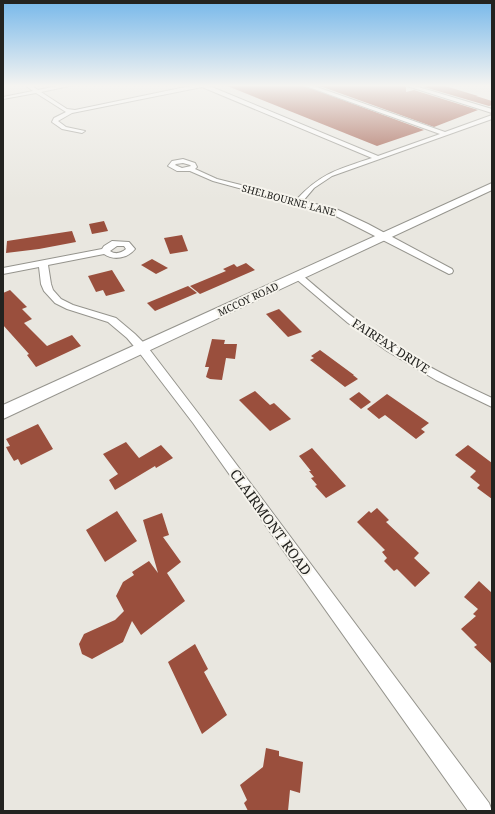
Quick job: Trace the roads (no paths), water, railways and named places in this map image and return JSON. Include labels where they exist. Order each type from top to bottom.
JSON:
[{"type":"main road","name":"MCCOY ROAD","points":[[3,412],[492,186]]},
{"type":"street","points":[[56,123],[64,128],[82,131]]},
{"type":"street","points":[[293,123],[378,158]]},
{"type":"street","points":[[413,123],[446,134]]},
{"type":"street","points":[[299,202],[312,186],[322,179],[476,123]]},
{"type":"street","name":"SHELBOURNE LANE","points":[[190,169],[215,180],[340,214],[449,270]]},
{"type":"street","points":[[3,271],[106,251]]},
{"type":"street","name":"CLAIRMONT ROAD","points":[[43,263],[46,284],[49,291],[58,301],[70,307],[112,320],[131,336],[142,348],[202,427],[481,811]]},
{"type":"street","name":"FAIRFAX DRIVE","points":[[298,276],[360,327],[398,353],[455,386],[492,402]]}]
